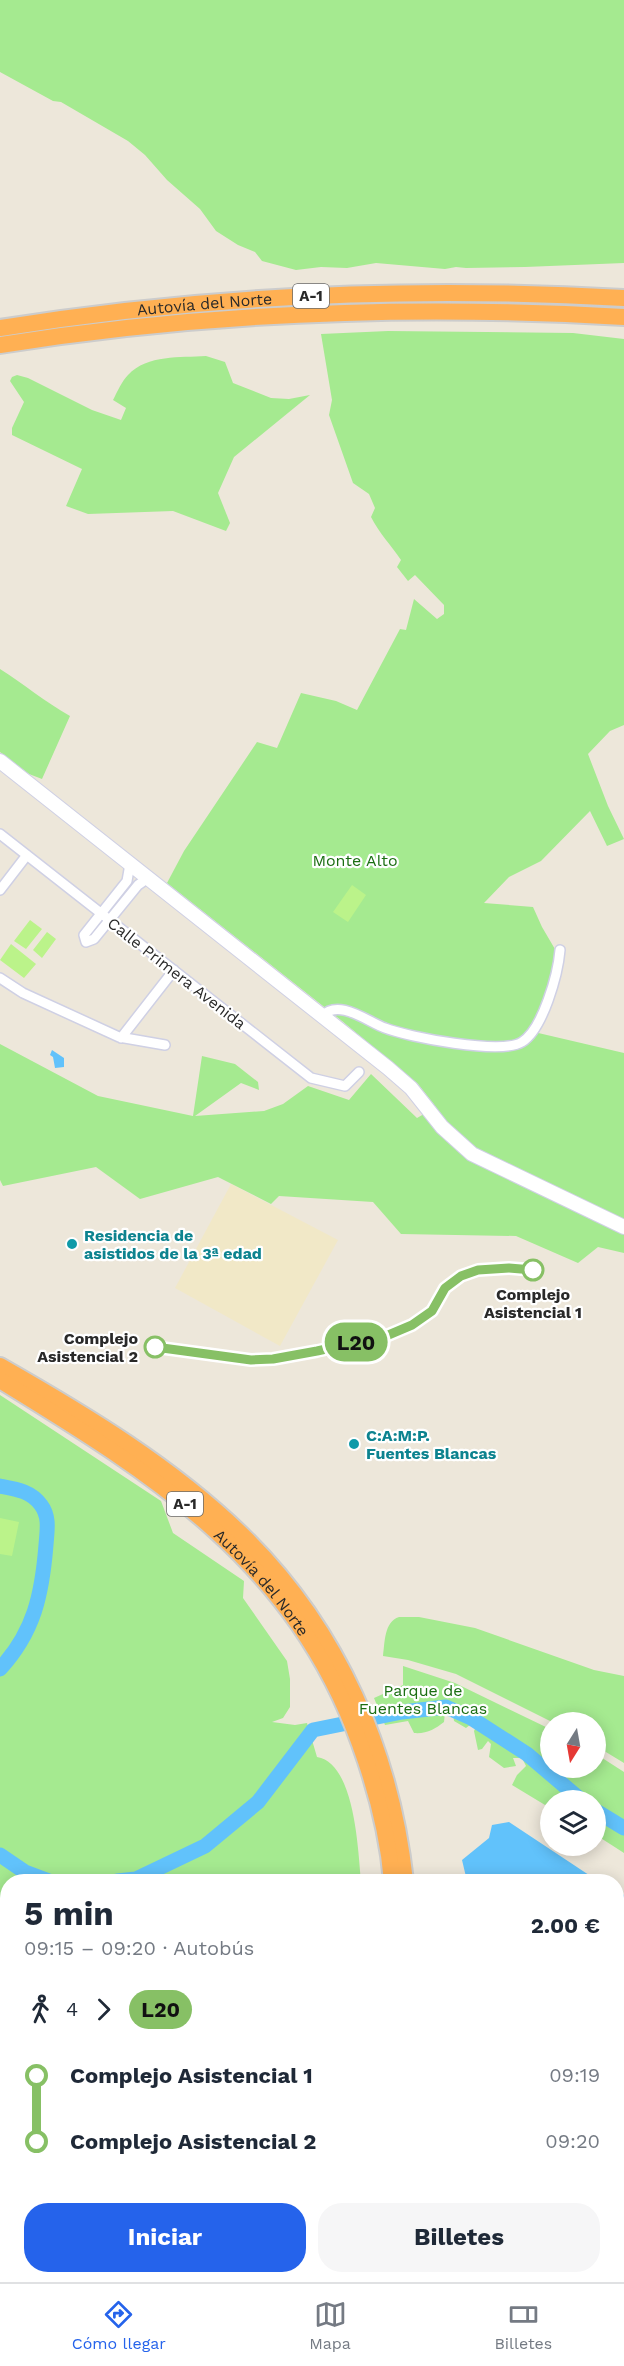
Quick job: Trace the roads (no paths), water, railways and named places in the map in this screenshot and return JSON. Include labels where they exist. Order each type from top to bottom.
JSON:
[{"type":"highway","name":"Autovía del Norte","points":[[0,328],[115,313],[293,297],[484,293],[624,298]]},
{"type":"highway","name":"Autovía del Norte","points":[[0,345],[141,327],[297,315],[448,311],[624,317]]},
{"type":"highway","name":"Autovía del Norte","points":[[0,1365],[110,1432],[201,1500],[244,1537],[292,1589],[306,1610],[319,1620],[333,1667]]},
{"type":"highway","name":"Autovía del Norte","points":[[0,1380],[96,1440],[162,1485],[241,1553],[266,1580],[333,1667]]},
{"type":"highway","points":[[333,1667],[374,1724],[375,1767],[391,1874]]},
{"type":"highway","points":[[333,1667],[350,1736],[375,1767],[405,1826],[413,1874]]},
{"type":"highway","points":[[375,1767],[370,1803],[379,1874]]},
{"type":"highway","points":[[375,1767],[398,1824],[404,1874]]},
{"type":"main road","points":[[0,761],[411,1088],[442,1127],[472,1154],[624,1227]]},
{"type":"street","name":"Calle Primera Avenida","points":[[0,834],[310,1078],[345,1086],[359,1072]]},
{"type":"street","points":[[0,890],[27,855]]},
{"type":"street","points":[[130,864],[127,881],[84,935],[86,942],[94,939],[138,885],[148,878]]},
{"type":"street","points":[[322,1016],[331,1010],[346,1010],[368,1022],[401,1034],[482,1046],[515,1045],[531,1034],[537,1023],[556,974],[560,950]]},
{"type":"street","points":[[120,1038],[174,970]]},
{"type":"street","points":[[0,978],[23,993],[120,1038],[165,1045]]},
{"type":"water","points":[[52,1050],[64,1058],[64,1067],[55,1068],[53,1057],[50,1055]]},
{"type":"water","points":[[509,1822],[540,1843],[540,1856],[560,1856],[587,1874],[465,1874],[462,1860],[489,1838],[492,1825]]},
{"type":"waterway","points":[[0,1486],[23,1491],[37,1500],[46,1514],[47,1524],[42,1580],[34,1612],[21,1641],[0,1669]]},
{"type":"waterway","points":[[146,1874],[205,1846],[258,1802],[313,1730],[402,1712],[446,1707],[471,1718],[527,1754],[569,1790]]},
{"type":"waterway","points":[[606,1817],[624,1828]]},
{"type":"waterway","points":[[0,1855],[30,1874]]},
{"type":"place","name":"Residencia de asistidos de la 3ª edad","points":[[72,1244]]},
{"type":"place","name":"Complejo Asistencial 1","points":[[533,1270]]},
{"type":"place","name":"Complejo Asistencial 2","points":[[155,1347]]},
{"type":"place","name":"C:A:M:P. Fuentes Blancas","points":[[354,1444]]},
{"type":"park label","name":"Monte Alto","points":[[355,860]]},
{"type":"park label","name":"Parque de Fuentes Blancas","points":[[423,1699]]}]
